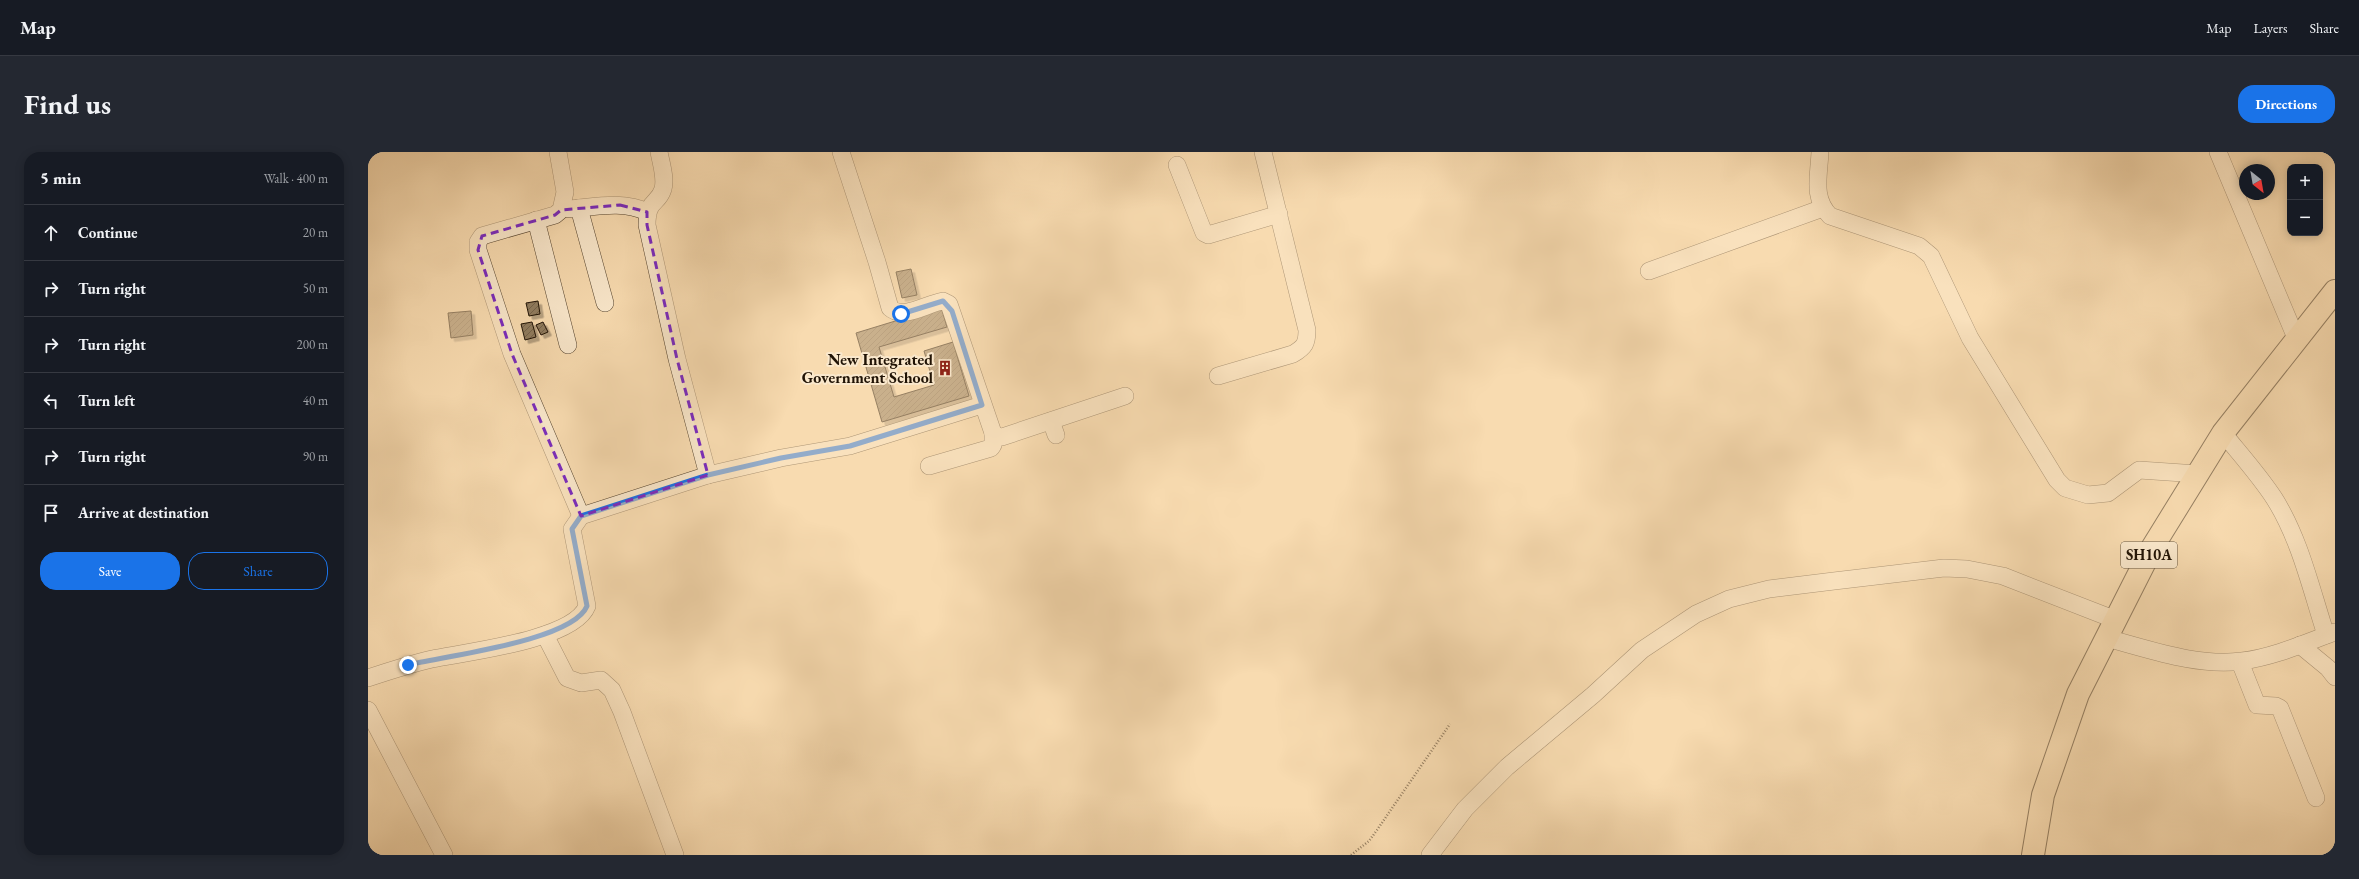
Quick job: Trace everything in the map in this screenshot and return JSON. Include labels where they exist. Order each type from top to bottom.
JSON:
[{"type":"main road","name":"SH10A","points":[[2033,855],[2043,795],[2078,694],[2152,548],[2223,433],[2296,338],[2335,291]]},
{"type":"street","points":[[558,152],[565,192],[561,210]]},
{"type":"street","points":[[659,152],[664,183],[662,191],[647,212],[647,225],[677,359],[708,475]]},
{"type":"street","points":[[841,152],[890,283],[890,308],[895,313],[901,314],[943,301],[948,304],[952,311],[992,433],[993,445],[991,448],[929,466]]},
{"type":"street","points":[[1218,376],[1293,354],[1303,348],[1307,342],[1307,330],[1263,152]]},
{"type":"street","points":[[1820,152],[1818,190],[1819,202],[1823,208],[1830,216],[1900,238],[1919,246],[1931,256],[1970,338],[2035,447],[2057,480],[2065,488],[2088,495],[2108,493],[2139,470],[2198,474]]},
{"type":"street","points":[[2218,152],[2296,338]]},
{"type":"street","points":[[1177,165],[1204,233],[1208,235],[1279,214]]},
{"type":"street","points":[[581,516],[512,354],[478,250],[478,242],[482,236],[554,215],[561,210],[620,205],[635,207],[647,212]]},
{"type":"street","points":[[579,208],[605,303]]},
{"type":"street","points":[[1649,271],[1823,208]]},
{"type":"street","points":[[536,220],[568,345]]},
{"type":"street","points":[[992,433],[996,436],[1002,437],[1054,428],[1110,408],[1125,396]]},
{"type":"street","points":[[368,678],[408,665],[508,645],[545,635],[578,619],[584,614],[587,606],[572,529],[581,516],[708,475],[781,458],[850,446],[982,405]]},
{"type":"street","points":[[1430,855],[1465,809],[1507,767],[1593,696],[1642,650],[1696,614],[1729,599],[1769,589],[1944,568],[1967,569],[2003,576],[2111,629],[2196,660],[2240,662],[2259,658],[2300,645],[2331,633],[2282,512],[2260,478],[2223,433]]},
{"type":"street","points":[[545,635],[567,678],[582,683],[601,680],[612,690],[622,712],[675,855]]},
{"type":"street","points":[[2300,645],[2328,668],[2335,677]]},
{"type":"street","points":[[2240,662],[2257,704],[2280,708],[2316,798]]},
{"type":"street","points":[[368,710],[444,855]]},
{"type":"path","points":[[1351,855],[1373,836],[1450,724]]},
{"type":"highlighted area","points":[[620,205],[647,212],[647,225],[677,359],[708,475],[581,516],[512,354],[478,250],[482,236],[555,215],[561,210]]},
{"type":"building","points":[[911,269],[917,295],[902,298],[896,272]]},
{"type":"building","points":[[538,301],[540,314],[529,316],[526,303]]},
{"type":"building","name":"New Integrated Government School","points":[[941,307],[947,327],[879,347],[894,397],[934,385],[924,351],[953,342],[969,396],[882,422],[856,333]]},
{"type":"building","points":[[471,311],[473,335],[451,338],[448,313]]},
{"type":"building","points":[[532,322],[536,337],[525,340],[521,324]]},
{"type":"building","points":[[543,322],[548,332],[541,335],[536,325]]},
{"type":"place","name":"New Integrated Government School","points":[[945,368]]},
{"type":"route","points":[[408,665],[508,645],[545,635],[578,619],[584,614],[587,606],[586,596],[572,529],[575,522],[581,516],[708,475],[781,458],[850,446],[982,405],[952,311],[948,304],[943,301],[933,303],[901,314]]}]
